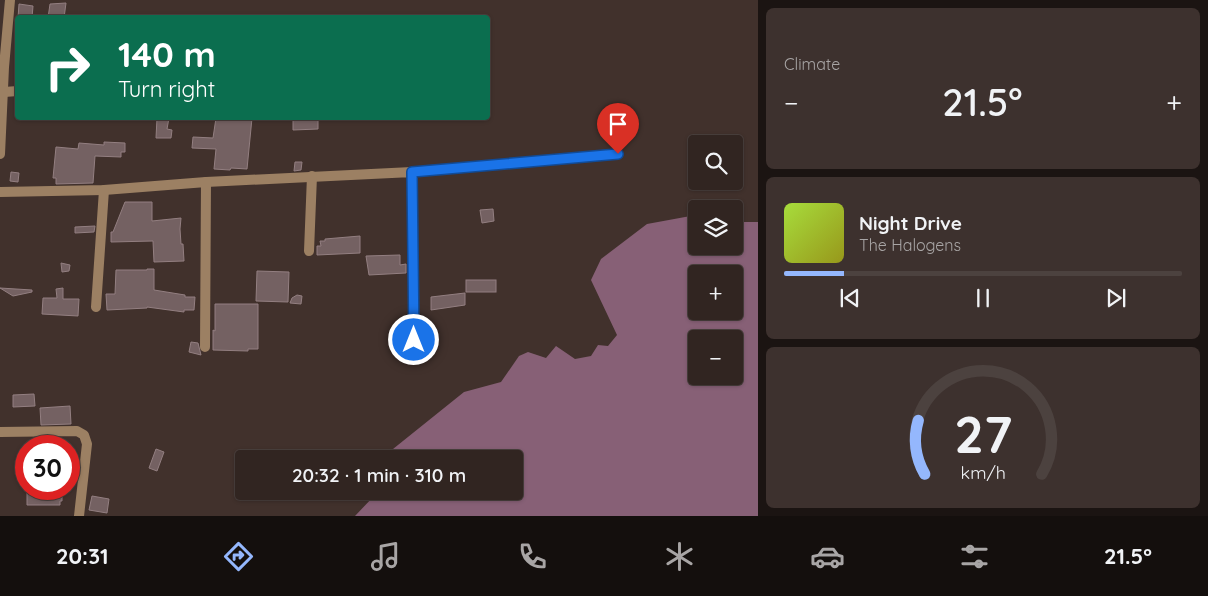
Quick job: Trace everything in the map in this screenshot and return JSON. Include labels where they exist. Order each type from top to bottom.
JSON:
[{"type":"street","points":[[0,154],[4,92],[2,67],[10,0]]},
{"type":"street","points":[[4,92],[15,91]]},
{"type":"street","points":[[0,192],[104,190],[206,182],[412,172],[618,154]]},
{"type":"street","points":[[412,172],[414,340]]},
{"type":"street","points":[[309,251],[312,176]]},
{"type":"street","points":[[205,347],[206,182]]},
{"type":"street","points":[[96,307],[104,190]]},
{"type":"street","points":[[0,432],[77,431],[84,435],[87,444],[79,516]]},
{"type":"shaded area","points":[[688,216],[688,255],[743,255],[743,222],[758,222],[758,516],[355,516],[370,500],[523,500],[523,450],[393,450],[464,392],[501,382],[519,356],[528,352],[546,358],[556,346],[575,359],[591,356],[598,345],[608,346],[617,335],[591,280],[601,259],[647,224]]},
{"type":"building","points":[[66,3],[64,15],[48,15],[50,4]]},
{"type":"building","points":[[19,4],[33,6],[32,15],[18,15]]},
{"type":"building","points":[[157,120],[169,120],[167,129],[172,130],[171,138],[156,138]]},
{"type":"building","points":[[216,120],[252,120],[247,169],[214,169],[216,149],[192,148],[193,137],[213,138]]},
{"type":"building","points":[[293,120],[318,120],[318,129],[293,130]]},
{"type":"building","points":[[104,142],[125,143],[125,152],[121,152],[121,157],[95,156],[93,183],[56,184],[56,178],[53,178],[56,147],[78,149],[79,143],[104,145]]},
{"type":"building","points":[[295,162],[302,162],[301,170],[294,171]]},
{"type":"building","points":[[11,172],[19,173],[18,182],[10,181]]},
{"type":"building","points":[[125,202],[152,202],[152,221],[181,218],[181,244],[183,244],[184,261],[154,262],[153,241],[111,242],[111,232],[113,232]]},
{"type":"building","points":[[493,209],[494,221],[482,223],[480,210]]},
{"type":"building","points":[[95,226],[94,232],[75,233],[75,227]]},
{"type":"building","points":[[360,236],[360,253],[317,255],[317,246],[321,246],[320,241]]},
{"type":"building","points":[[400,255],[400,265],[406,264],[406,273],[369,275],[366,256]]},
{"type":"building","points":[[61,263],[70,265],[69,271],[62,272]]},
{"type":"building","points":[[154,269],[154,290],[185,295],[185,297],[195,297],[194,310],[184,310],[184,312],[147,307],[107,310],[106,294],[115,294],[116,270]]},
{"type":"building","points":[[257,271],[289,272],[288,302],[256,301]]},
{"type":"building","points":[[466,280],[496,280],[496,292],[466,292]]},
{"type":"building","points":[[0,288],[32,290],[32,292],[13,296]]},
{"type":"building","points":[[63,288],[63,299],[79,299],[78,316],[42,314],[43,298],[57,298],[56,289]]},
{"type":"building","points":[[465,293],[465,305],[431,310],[431,297]]},
{"type":"building","points":[[297,295],[302,296],[301,304],[290,303],[292,298]]},
{"type":"building","points":[[215,304],[258,304],[258,349],[248,349],[248,351],[213,350]]},
{"type":"building","points":[[191,342],[198,343],[201,355],[189,352]]},
{"type":"building","points":[[34,394],[35,406],[13,407],[13,395]]},
{"type":"building","points":[[70,406],[71,424],[41,425],[40,408]]},
{"type":"building","points":[[156,449],[164,452],[157,471],[149,468]]},
{"type":"building","points":[[92,496],[109,499],[107,513],[89,510]]},
{"type":"building","points":[[27,500],[62,500],[60,505],[27,505]]},
{"type":"route","points":[[414,340],[414,184],[412,172],[618,154]]}]
